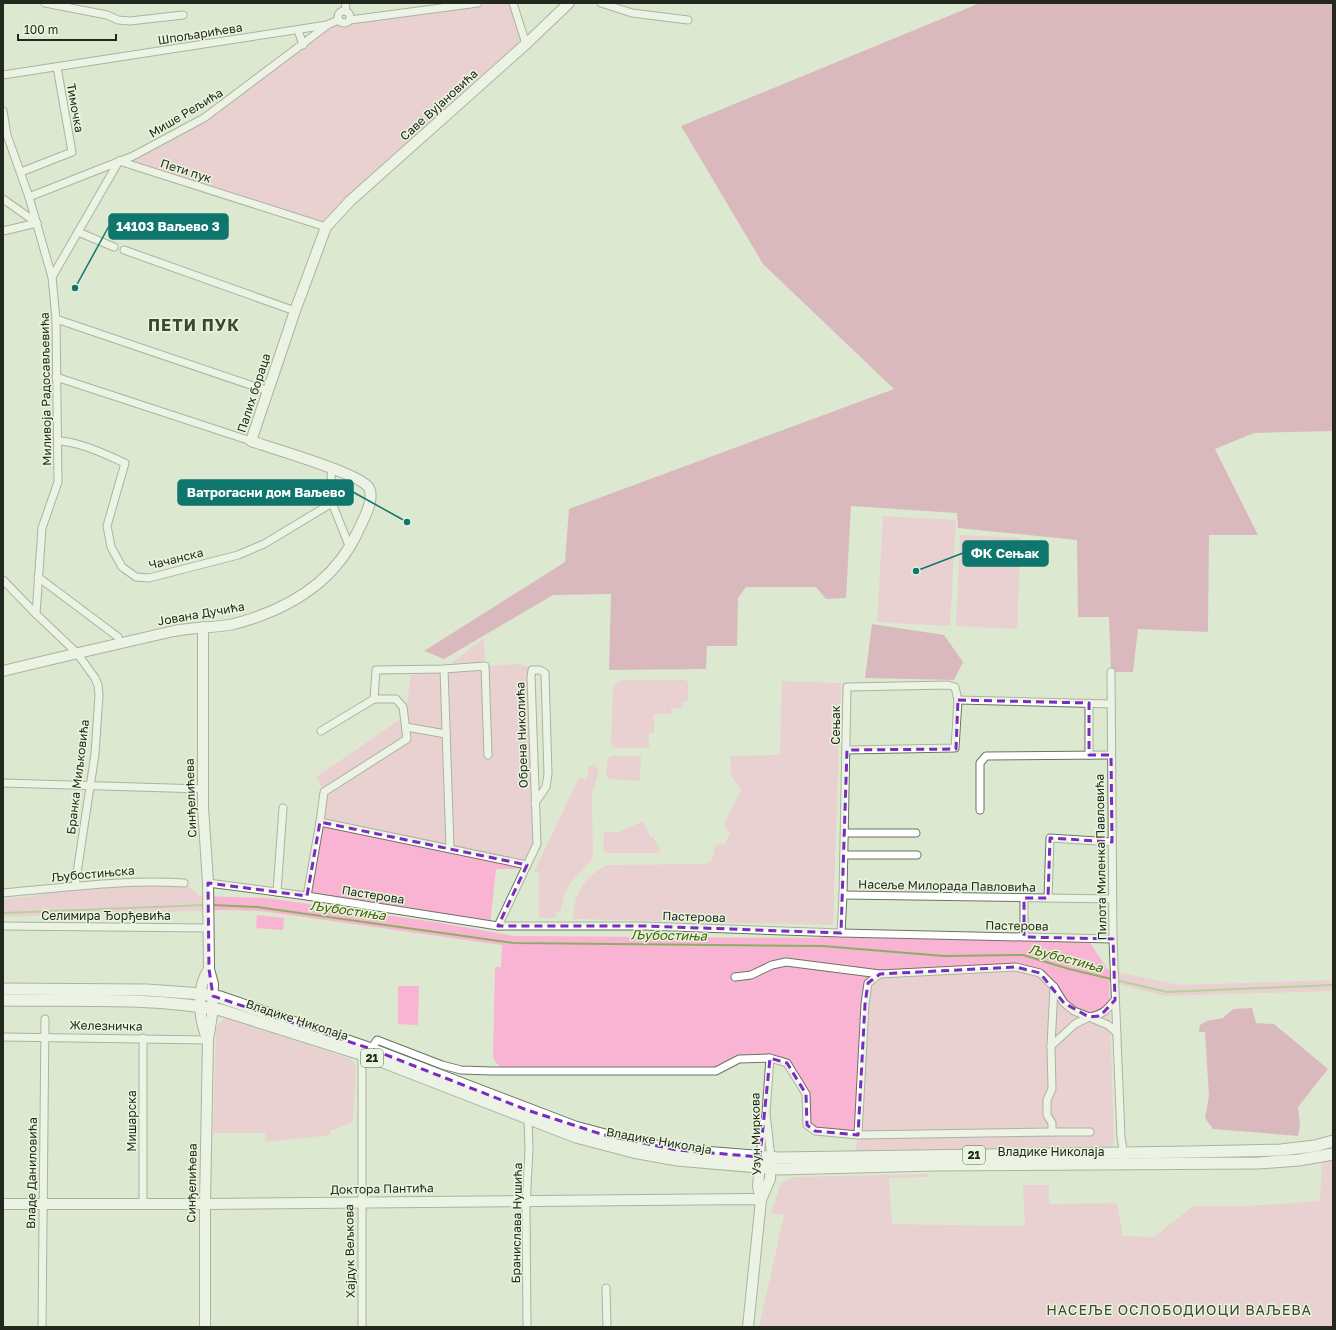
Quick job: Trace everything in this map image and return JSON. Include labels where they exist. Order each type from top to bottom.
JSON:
[{"type":"main road","name":"21","points":[[3,989],[98,989],[202,994]]},
{"type":"main road","name":"Владике Николаја","points":[[202,994],[233,1000],[370,1048],[527,1110],[604,1135],[677,1150],[766,1157],[1120,1153],[1281,1150],[1309,1147],[1333,1142]]},
{"type":"main road","name":"Владике Николаја","points":[[3,1000],[119,1002],[207,1007],[370,1048],[528,1119],[576,1137],[633,1152],[691,1162],[766,1169],[933,1165],[1120,1165],[1278,1162],[1333,1154]]},
{"type":"street","points":[[45,3],[107,16],[118,20],[130,21],[184,15]]},
{"type":"street","points":[[345,11],[346,3]]},
{"type":"street","points":[[345,11],[339,14],[339,20],[345,24],[350,20],[478,3]]},
{"type":"street","points":[[513,3],[526,44]]},
{"type":"street","name":"Саве Вујановића","points":[[326,227],[350,201],[526,44],[569,3]]},
{"type":"street","points":[[601,3],[632,13],[688,20]]},
{"type":"street","points":[[345,11],[350,15],[350,20]]},
{"type":"street","name":"Мише Рељића","points":[[29,197],[118,160],[133,156],[204,118],[329,24],[339,20]]},
{"type":"street","name":"Шпољарићева","points":[[3,76],[329,24]]},
{"type":"street","points":[[298,30],[303,45]]},
{"type":"street","name":"Тимочка","points":[[21,172],[72,152],[57,67]]},
{"type":"street","name":"Миливоја Радосављевића","points":[[3,111],[5,134],[21,172],[52,277],[56,319],[58,482],[42,528],[36,614]]},
{"type":"street","points":[[52,277],[118,160]]},
{"type":"street","name":"Пети пук","points":[[118,160],[326,227]]},
{"type":"street","points":[[3,199],[37,223]]},
{"type":"street","points":[[3,231],[37,223]]},
{"type":"street","name":"Палих бораца","points":[[326,227],[294,311],[251,441],[331,468],[361,480],[368,487],[370,496]]},
{"type":"street","points":[[78,232],[114,247]]},
{"type":"street","points":[[124,250],[294,311]]},
{"type":"street","points":[[56,319],[268,391]]},
{"type":"street","points":[[56,377],[251,441]]},
{"type":"street","name":"Чачанска","points":[[58,441],[71,442],[93,449],[125,463],[107,526],[111,547],[114,553],[122,566],[136,577],[149,578],[238,555],[264,544],[332,503]]},
{"type":"street","points":[[331,468],[332,503],[350,548]]},
{"type":"street","name":"Јована Дучића","points":[[3,671],[77,652],[185,628],[234,624],[276,610],[316,587],[350,548],[366,513],[370,496]]},
{"type":"street","points":[[38,577],[118,637]]},
{"type":"street","points":[[3,580],[36,614],[77,652]]},
{"type":"street","name":"Синђелићева","points":[[203,627],[203,788],[208,883],[209,969],[213,984],[213,996],[201,1020],[208,1040],[205,1204],[205,1327]]},
{"type":"street","name":"Бранка Миљковића","points":[[75,886],[95,754],[99,694],[95,678],[77,652]]},
{"type":"street","points":[[374,699],[376,670],[444,669],[485,666],[488,755]]},
{"type":"street","points":[[444,669],[450,848]]},
{"type":"street","name":"Обрена Николића","points":[[498,926],[537,844],[535,803],[531,673],[532,670],[540,670],[545,673],[548,774],[546,787],[535,803]]},
{"type":"street","name":"Пилота Миленка Павловића","points":[[1111,672],[1112,899],[1120,1165]]},
{"type":"street","name":"Сењак","points":[[948,685],[955,688],[958,700],[956,744],[953,749],[847,750],[847,687],[948,685]]},
{"type":"street","points":[[307,896],[324,792],[408,739],[403,707],[396,700],[374,699],[321,731]]},
{"type":"street","points":[[958,700],[1111,704]]},
{"type":"street","points":[[1089,703],[1089,755]]},
{"type":"street","points":[[406,727],[446,734]]},
{"type":"street","name":"Насеље Милорада Павловића","points":[[847,750],[843,895],[1112,899]]},
{"type":"street","points":[[980,810],[980,763],[986,756],[1111,754]]},
{"type":"street","points":[[3,783],[203,788]]},
{"type":"street","points":[[277,892],[283,808]]},
{"type":"street","points":[[320,822],[527,865]]},
{"type":"street","points":[[845,832],[916,833]]},
{"type":"street","points":[[1048,898],[1050,838],[1112,842]]},
{"type":"street","points":[[844,855],[917,855]]},
{"type":"street","name":"Љубостињска","points":[[3,893],[144,881],[184,883]]},
{"type":"street","name":"Пастерова","points":[[208,883],[307,896],[498,926],[644,926],[841,933],[1113,939]]},
{"type":"street","points":[[841,933],[843,895]]},
{"type":"street","points":[[1024,898],[1024,937]]},
{"type":"street","name":"Селимира Ђорђевића","points":[[3,926],[208,928]]},
{"type":"street","points":[[735,977],[751,975],[772,965],[786,962],[880,974],[1016,967],[1040,973],[1054,987],[1064,1003],[1074,1010],[1108,1025],[1117,1033]]},
{"type":"street","name":"Синђелићева","points":[[207,1007],[202,994],[204,976],[209,969]]},
{"type":"street","points":[[858,1135],[865,1004],[868,983],[880,974]]},
{"type":"street","points":[[1052,1132],[1052,1123],[1047,1115],[1047,1100],[1052,1089],[1051,1046],[1054,987]]},
{"type":"street","points":[[1051,1046],[1075,1024],[1088,1017],[1100,1016],[1116,1000]]},
{"type":"street","name":"Владе Даниловића","points":[[42,1327],[45,1019]]},
{"type":"street","name":"Железничка","points":[[3,1037],[208,1040]]},
{"type":"street","name":"Мишарска","points":[[143,1204],[144,1038]]},
{"type":"street","points":[[370,1048],[461,1070],[546,1072],[716,1071],[739,1059],[770,1058],[787,1063],[806,1094],[807,1125],[816,1131],[858,1135],[1090,1132]]},
{"type":"street","name":"Хајдук Вељкова","points":[[362,1327],[361,1202],[370,1048]]},
{"type":"street","name":"Узун Миркова","points":[[748,1327],[761,1200],[769,1183],[766,1169],[766,1113],[770,1058]]},
{"type":"street","points":[[766,1113],[763,1127],[766,1157]]},
{"type":"street","name":"Бранислава Нушића","points":[[527,1327],[526,1200],[529,1149],[528,1119]]},
{"type":"street","name":"Доктора Пантића","points":[[3,1204],[205,1204],[526,1200],[761,1200]]},
{"type":"street","points":[[606,1288],[607,1327]]},
{"type":"highlighted area","points":[[958,700],[1089,703],[1089,755],[1111,755],[1112,842],[1050,838],[1048,898],[1024,898],[1024,937],[1113,939],[1115,1000],[1100,1016],[1089,1017],[1064,1003],[1040,973],[1016,967],[880,974],[868,983],[865,1004],[858,1135],[815,1131],[807,1125],[806,1094],[787,1063],[770,1058],[760,1157],[677,1150],[604,1135],[527,1110],[371,1049],[213,996],[209,969],[208,883],[307,896],[320,822],[527,865],[498,926],[644,926],[841,933],[847,750],[956,749]]},
{"type":"shaded area","points":[[478,3],[513,3],[526,44],[326,227],[119,161],[204,118],[339,20],[345,24]]},
{"type":"shaded area","points":[[980,3],[1333,3],[1333,431],[1254,433],[1215,449],[1258,535],[1209,535],[1208,632],[1138,629],[1133,672],[1111,672],[1109,617],[1078,617],[1077,540],[958,528],[957,513],[851,506],[846,598],[826,599],[816,587],[746,587],[738,598],[737,646],[707,646],[706,669],[609,670],[611,594],[553,595],[444,659],[424,651],[565,562],[569,509],[894,389],[763,264],[681,126]]},
{"type":"shaded area","points":[[883,516],[956,520],[950,626],[877,622]]},
{"type":"shaded area","points":[[960,535],[1021,538],[1017,629],[956,626]]},
{"type":"shaded area","points":[[872,624],[944,635],[963,662],[954,680],[865,678]]},
{"type":"shaded area","points":[[484,638],[485,666],[519,664],[530,668],[537,844],[519,869],[496,869],[490,925],[307,896],[324,792],[316,777],[405,716],[411,675],[444,669]]},
{"type":"shaded area","points":[[686,680],[688,683],[688,701],[683,701],[683,707],[671,709],[671,714],[654,714],[654,733],[649,733],[649,748],[616,748],[613,747],[611,743],[613,687],[619,681]]},
{"type":"shaded area","points":[[782,681],[841,683],[833,925],[573,919],[575,901],[581,887],[592,875],[607,865],[707,864],[712,860],[716,845],[725,844],[730,832],[724,825],[741,789],[731,776],[730,756],[780,755]]},
{"type":"shaded area","points":[[612,756],[641,756],[640,781],[609,779],[606,775],[608,758]]},
{"type":"shaded area","points":[[593,764],[599,771],[592,794],[593,858],[568,886],[561,911],[557,911],[556,918],[539,918],[539,873],[534,872],[579,778],[586,780],[589,773],[587,768]]},
{"type":"shaded area","points":[[643,821],[651,838],[653,837],[660,849],[659,853],[607,853],[603,850],[604,832],[618,832]]},
{"type":"shaded area","points":[[184,883],[200,896],[267,898],[441,923],[514,936],[816,938],[841,933],[1087,938],[1108,970],[1179,985],[1333,980],[1333,991],[1165,996],[1109,982],[1114,1141],[1112,1146],[1106,1151],[855,1152],[858,1135],[815,1131],[807,1125],[806,1093],[787,1063],[739,1059],[716,1071],[508,1072],[496,1063],[493,1057],[495,967],[501,967],[502,945],[261,911],[224,910],[3,917],[3,899],[34,896],[75,886]]},
{"type":"shaded area","points":[[257,915],[284,918],[283,930],[256,928]]},
{"type":"shaded area","points":[[398,986],[419,986],[418,1025],[398,1024]]},
{"type":"shaded area","points":[[1252,1008],[1256,1023],[1274,1024],[1328,1069],[1298,1107],[1300,1125],[1298,1136],[1213,1129],[1205,1118],[1209,1096],[1205,1032],[1199,1032],[1200,1025],[1207,1021],[1223,1018],[1233,1009]]},
{"type":"shaded area","points":[[228,1018],[351,1059],[356,1065],[353,1122],[330,1131],[330,1135],[266,1142],[265,1133],[213,1133],[216,1030],[221,1021]]},
{"type":"shaded area","points":[[1333,1153],[1333,1327],[759,1327],[784,1215],[771,1213],[781,1183],[794,1177],[928,1174],[928,1177],[889,1178],[892,1224],[1025,1226],[1023,1185],[1049,1185],[1049,1204],[1117,1203],[1123,1236],[1154,1237],[1193,1206],[1246,1206],[1320,1201],[1322,1156]]},
{"type":"waterway","name":"Љубостиња","points":[[3,913],[206,905]]},
{"type":"waterway","name":"Љубостиња","points":[[212,905],[257,907],[514,943],[822,946],[944,956],[1023,955],[1069,969],[1167,992],[1333,985]]},
{"type":"place","name":"14103 Ваљево 3","points":[[75,288]]},
{"type":"place","name":"Ватрогасни дом Ваљево","points":[[407,522]]},
{"type":"place","name":"ФК Сењак","points":[[916,571]]},
{"type":"district","name":"ПЕТИ ПУК","points":[[194,325]]},
{"type":"district","name":"НАСЕЉЕ ОСЛОБОДИОЦИ ВАЉЕВА","points":[[1179,1310]]}]
